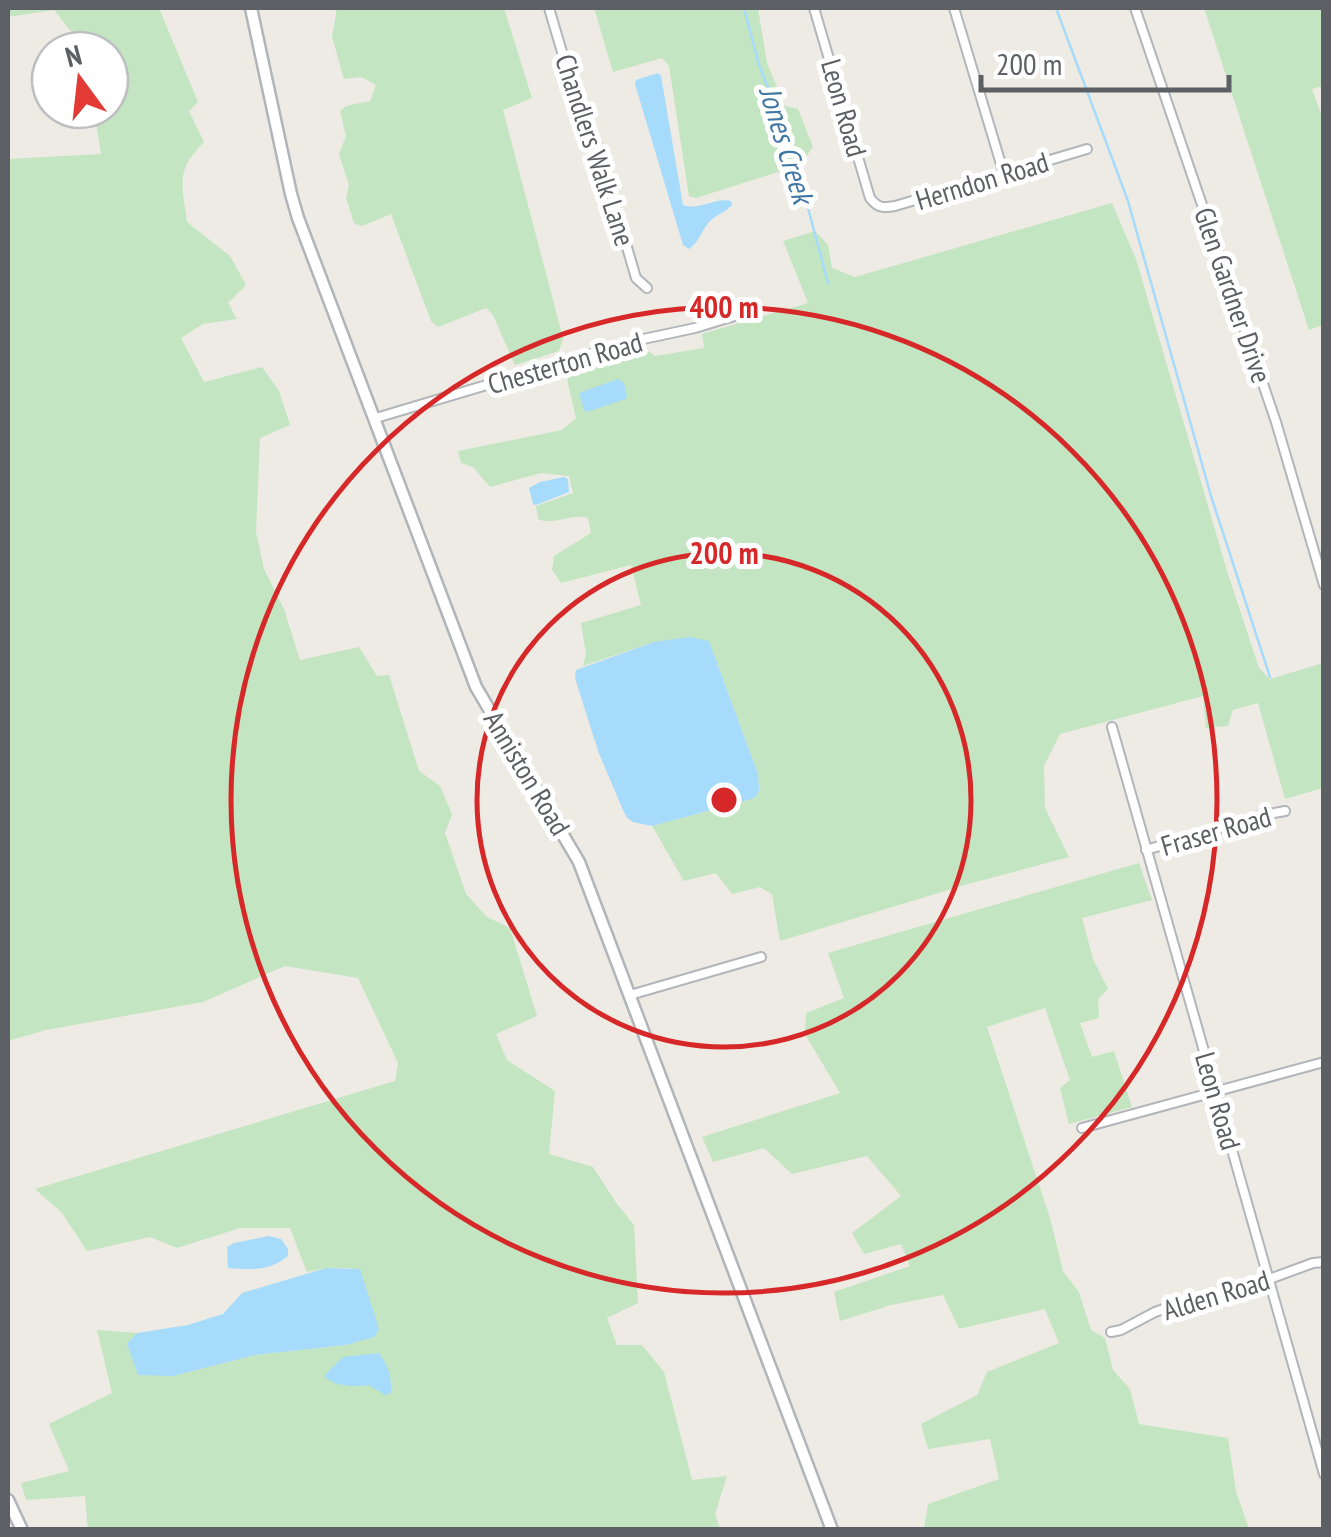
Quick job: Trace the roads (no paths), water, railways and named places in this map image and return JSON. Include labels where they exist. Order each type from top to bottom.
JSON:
[{"type":"street","name":"Anniston Road","points":[[251,8],[291,194],[476,687],[579,862],[832,1530]]},
{"type":"street","name":"Chandlers Walk Lane","points":[[549,8],[577,102],[597,144],[636,278],[648,288]]},
{"type":"street","name":"Leon Road","points":[[814,8],[870,198],[877,206]]},
{"type":"street","points":[[954,8],[1004,174]]},
{"type":"street","name":"Glen Gardner Drive","points":[[1134,8],[1276,422],[1324,586]]},
{"type":"street","name":"Herndon Road","points":[[877,206],[895,206],[1087,149]]},
{"type":"street","name":"Chesterton Road","points":[[376,418],[754,310]]},
{"type":"street","name":"Leon Road","points":[[1112,727],[1324,1474]]},
{"type":"street","name":"Fraser Road","points":[[1146,850],[1286,811]]},
{"type":"street","points":[[630,995],[761,956]]},
{"type":"street","points":[[1082,1128],[1324,1062]]},
{"type":"street","name":"Alden Road","points":[[1110,1332],[1184,1302],[1226,1296],[1324,1262]]},
{"type":"street","points":[[8,1500],[22,1530]]},
{"type":"water","points":[[658,73],[683,205],[725,200],[732,205],[710,221],[689,249],[683,245],[635,84],[636,80]]},
{"type":"water","points":[[618,379],[624,383],[626,399],[584,410],[579,393]]},
{"type":"water","points":[[568,479],[569,492],[533,504],[529,488]]},
{"type":"water","points":[[689,637],[709,641],[758,774],[759,791],[755,798],[652,826],[633,822],[623,810],[598,751],[575,678],[576,670],[654,642]]},
{"type":"water","points":[[269,1236],[281,1239],[288,1256],[267,1267],[228,1268],[227,1247]]},
{"type":"water","points":[[326,1268],[360,1269],[379,1329],[374,1337],[346,1345],[255,1355],[173,1376],[138,1375],[127,1344],[137,1333],[188,1325],[223,1314],[242,1293]]},
{"type":"water","points":[[379,1353],[389,1371],[391,1393],[385,1395],[369,1385],[339,1384],[324,1376],[343,1357]]},
{"type":"waterway","name":"Jones Creek","points":[[744,8],[759,65],[793,152],[828,283]]},
{"type":"waterway","points":[[1056,8],[1128,201],[1211,496],[1270,677]]}]
